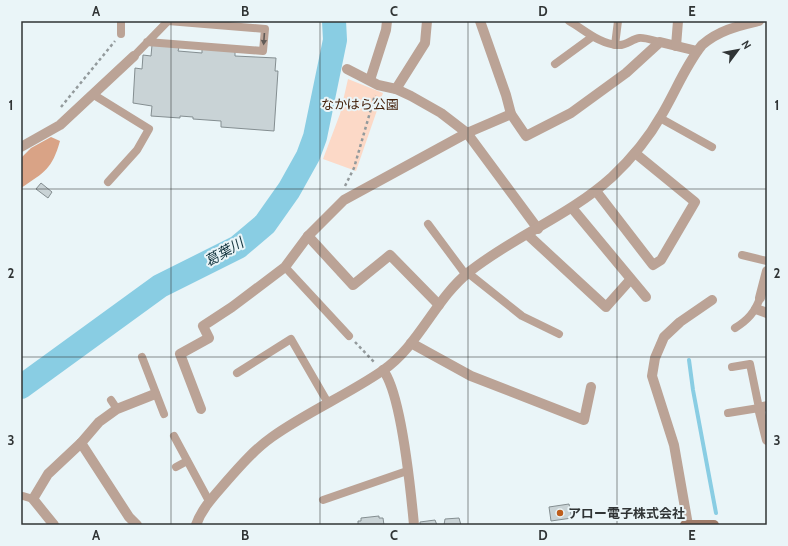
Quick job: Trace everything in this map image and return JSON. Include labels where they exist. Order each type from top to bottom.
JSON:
[{"type":"street","points":[[374,82],[387,21]]},
{"type":"street","points":[[396,89],[425,42],[427,21]]},
{"type":"street","points":[[480,21],[506,95],[510,114],[526,136],[571,113],[626,73],[660,42],[697,51]]},
{"type":"street","points":[[676,46],[678,21]]},
{"type":"street","points":[[196,525],[201,512],[209,501],[240,467],[270,438],[383,370],[411,343],[439,305],[467,274],[488,258],[572,208],[596,191],[635,153],[660,118],[697,51],[711,36],[723,30],[760,21]]},
{"type":"street","points":[[21,147],[60,126],[134,56]]},
{"type":"street","points":[[348,69],[374,82],[396,89],[441,113],[467,133],[538,229]]},
{"type":"street","points":[[201,409],[180,354],[209,338],[203,326],[232,307],[285,266],[308,236],[342,202],[467,133],[510,114]]},
{"type":"street","points":[[596,191],[653,265],[661,260],[695,202],[635,153]]},
{"type":"street","points":[[572,208],[630,280],[646,297]]},
{"type":"street","points":[[528,235],[606,307],[630,280]]},
{"type":"street","points":[[308,236],[354,285],[390,255],[439,305]]},
{"type":"street","points":[[760,298],[767,271]]},
{"type":"street","points":[[688,525],[674,445],[652,376],[655,358],[664,338],[680,322],[712,300]]},
{"type":"street","points":[[756,309],[767,313]]},
{"type":"street","points":[[411,343],[471,376],[584,420],[591,387]]},
{"type":"street","points":[[383,370],[388,377],[399,418],[414,525]]},
{"type":"street","points":[[54,525],[28,498],[48,474],[81,443],[99,422],[117,409],[155,394]]},
{"type":"street","points":[[763,407],[767,440]]},
{"type":"street","points":[[81,443],[129,517],[137,525]]},
{"type":"street","points":[[685,525],[714,525]]},
{"type":"lane","points":[[121,21],[121,34]]},
{"type":"lane","points":[[134,56],[147,42],[168,21],[265,29],[263,51],[147,42]]},
{"type":"lane","points":[[569,21],[606,44],[620,46],[639,38],[660,42]]},
{"type":"lane","points":[[615,45],[618,21]]},
{"type":"lane","points":[[555,64],[592,36]]},
{"type":"lane","points":[[94,95],[149,129],[137,150],[108,182]]},
{"type":"lane","points":[[660,118],[712,147]]},
{"type":"lane","points":[[428,224],[467,274],[522,316],[559,334]]},
{"type":"lane","points":[[742,255],[767,261]]},
{"type":"lane","points":[[285,266],[349,336]]},
{"type":"lane","points":[[735,328],[746,322],[756,309],[760,298]]},
{"type":"lane","points":[[237,373],[290,339],[328,403]]},
{"type":"lane","points":[[142,357],[164,414]]},
{"type":"lane","points":[[728,413],[763,407],[750,364],[732,367]]},
{"type":"lane","points":[[111,400],[117,409]]},
{"type":"lane","points":[[174,436],[209,501]]},
{"type":"lane","points":[[176,467],[187,461]]},
{"type":"lane","points":[[323,500],[407,471]]},
{"type":"path","points":[[57,112],[121,34]]},
{"type":"path","points":[[342,202],[341,194],[354,168],[374,82]]},
{"type":"path","points":[[349,336],[383,370]]},
{"type":"green space","name":"なかはら公園","points":[[348,79],[383,93],[356,171],[323,159],[340,114]]},
{"type":"shaded area","points":[[51,137],[60,141],[54,158],[42,173],[21,188],[21,158],[31,148]]},
{"type":"building","points":[[152,45],[179,47],[178,51],[202,53],[202,48],[235,51],[235,56],[276,58],[275,71],[278,71],[274,131],[221,127],[221,121],[193,119],[193,117],[180,116],[180,118],[151,116],[152,106],[133,103],[135,68],[142,69],[143,55],[151,56]]},
{"type":"building","points":[[41,183],[52,192],[48,198],[36,189]]},
{"type":"building","name":"アロー電子株式会社","points":[[569,504],[572,518],[551,521],[549,507]]},
{"type":"building","points":[[379,516],[379,518],[383,518],[384,525],[358,525],[358,521],[361,521],[361,518]]},
{"type":"building","points":[[459,518],[461,525],[444,525],[445,519]]},
{"type":"building","points":[[435,520],[437,525],[420,525],[420,522]]},
{"type":"waterway","name":"葛葉川","points":[[21,387],[160,286],[238,247],[265,224],[289,190],[308,156],[315,137],[335,40],[334,21]]},
{"type":"waterway","points":[[689,360],[693,390],[716,513]]},
{"type":"place","name":"アロー電子株式会社","points":[[560,513]]}]
